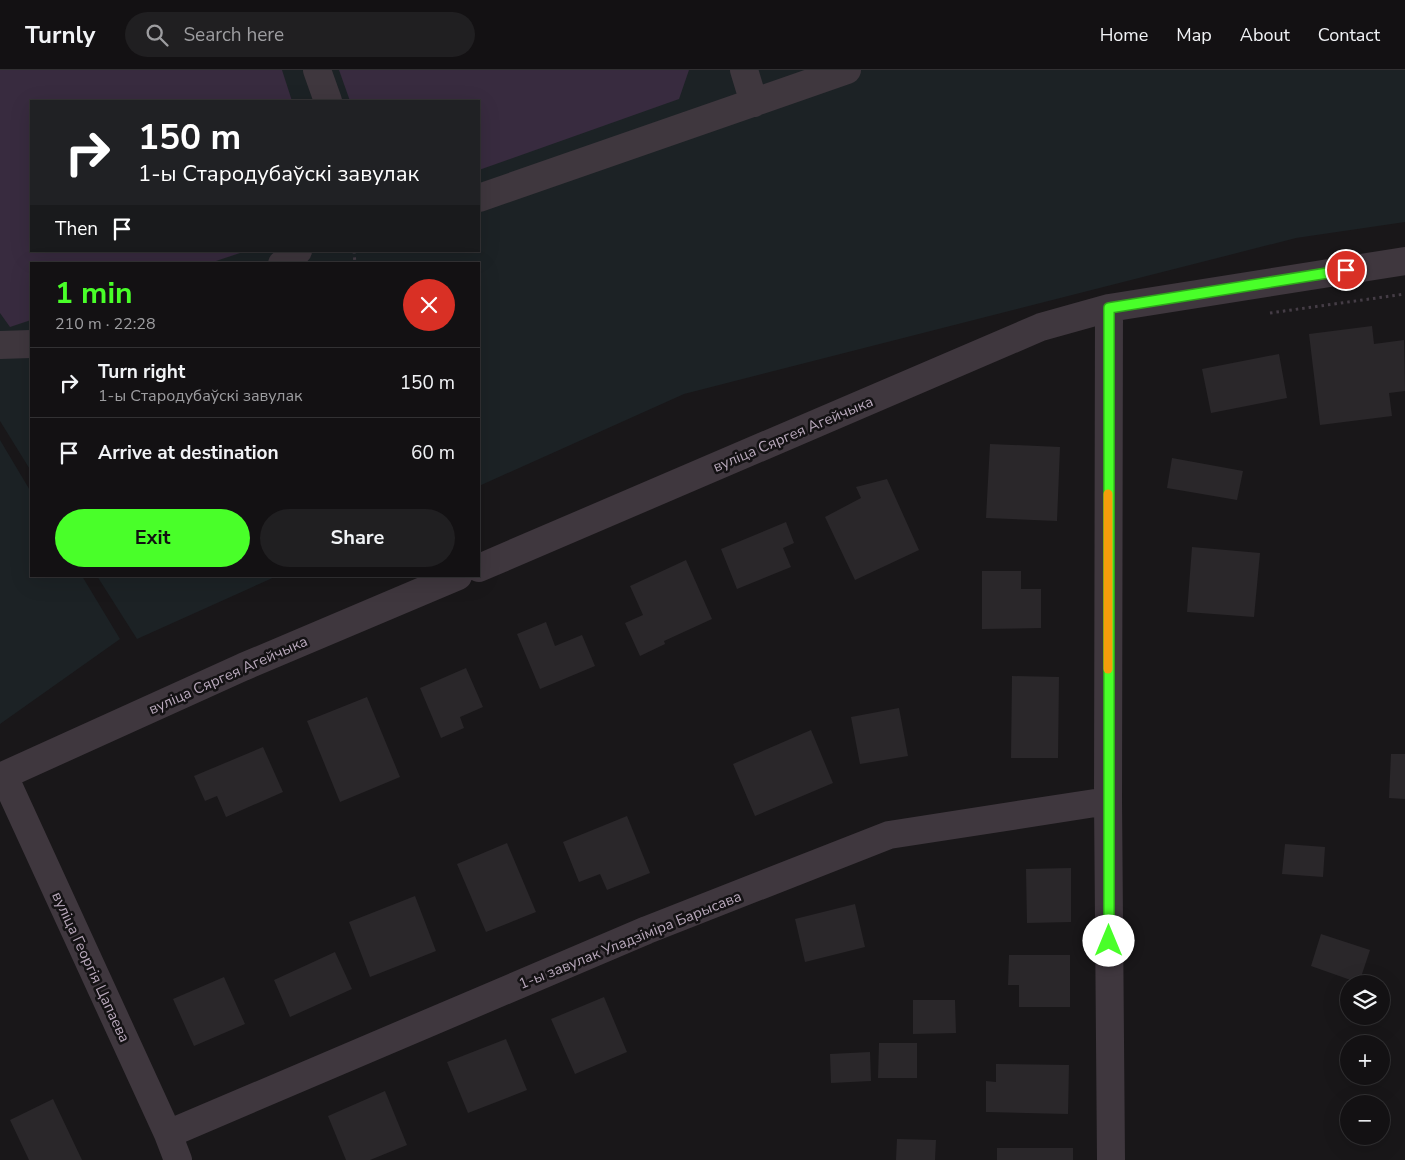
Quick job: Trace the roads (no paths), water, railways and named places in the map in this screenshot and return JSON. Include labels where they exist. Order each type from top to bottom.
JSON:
[{"type":"street","points":[[317,70],[328,100]]},
{"type":"street","points":[[744,70],[754,103]]},
{"type":"street","points":[[480,198],[847,70]]},
{"type":"street","points":[[284,262],[297,252]]},
{"type":"street","name":"вуліца Сяргея Агейчыка","points":[[480,568],[1041,327],[1109,308],[1405,260]]},
{"type":"street","points":[[1109,308],[1108,801],[1111,1160]]},
{"type":"street","points":[[0,345],[30,344]]},
{"type":"street","name":"вуліца Сяргея Агейчыка","points":[[2,776],[243,667],[456,577]]},
{"type":"street","name":"вуліца Георгія Цапаева","points":[[2,776],[168,1134],[178,1160]]},
{"type":"street","name":"1-ы завулак Уладзіміра Барысава","points":[[168,1134],[647,930],[890,835],[1108,801]]}]
